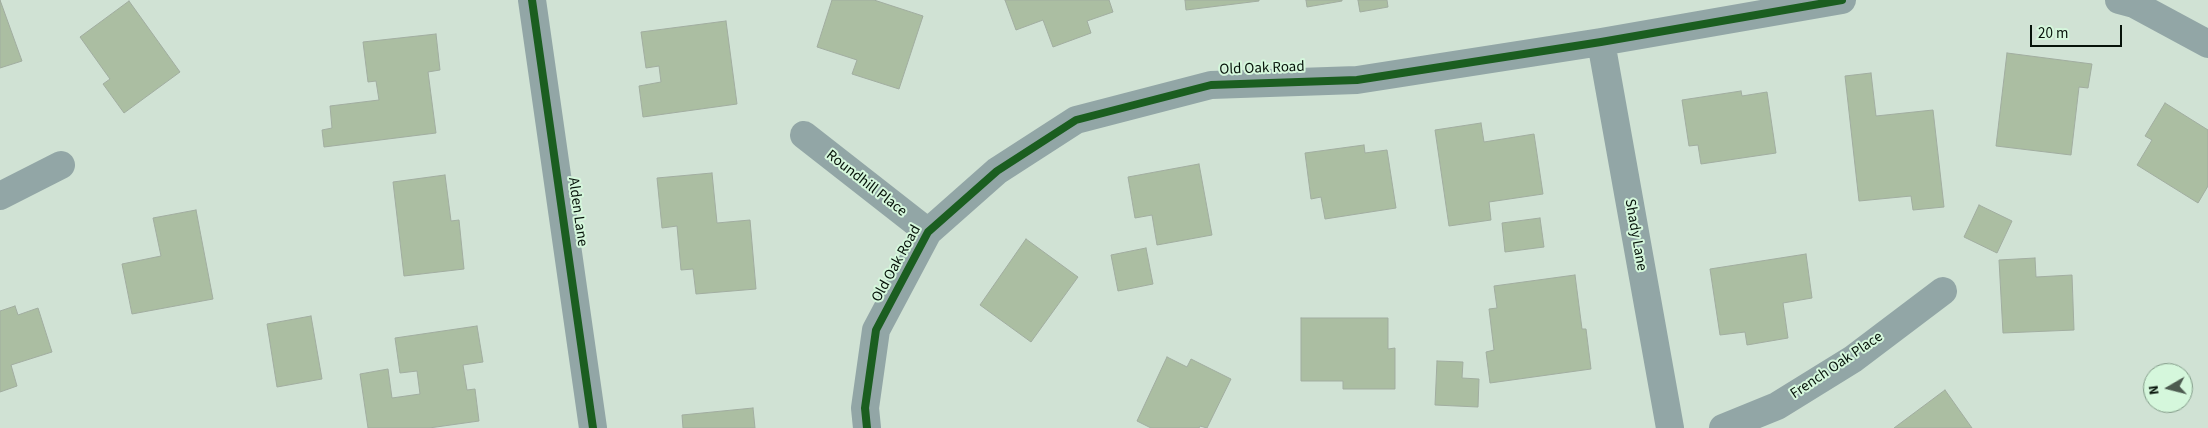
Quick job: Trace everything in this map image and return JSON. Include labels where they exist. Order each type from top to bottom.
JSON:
[{"type":"street","name":"Alden Lane","points":[[532,0],[593,428]]},
{"type":"street","name":"Old Oak Road","points":[[867,428],[865,408],[876,330],[928,232],[997,171],[1076,120],[1211,85],[1357,80],[1601,42],[1842,0]]},
{"type":"street","points":[[2119,0],[2134,4],[2208,44]]},
{"type":"street","name":"Shady Lane","points":[[1601,42],[1670,428]]},
{"type":"street","name":"Roundhill Place","points":[[804,135],[928,232]]},
{"type":"street","points":[[0,196],[62,165]]},
{"type":"street","name":"French Oak Place","points":[[1723,428],[1777,406],[1853,358],[1943,291]]},
{"type":"building","points":[[0,0],[22,61],[0,68]]},
{"type":"building","points":[[832,0],[874,0],[923,16],[899,89],[852,74],[857,60],[817,47]]},
{"type":"building","points":[[1005,0],[1109,0],[1113,12],[1087,21],[1091,33],[1053,47],[1043,20],[1016,30]]},
{"type":"building","points":[[1185,0],[1259,0],[1259,1],[1186,10]]},
{"type":"building","points":[[1306,0],[1342,0],[1342,1],[1307,7]]},
{"type":"building","points":[[1358,0],[1387,0],[1388,7],[1360,12]]},
{"type":"building","points":[[129,1],[180,72],[124,113],[103,84],[110,79],[80,37]]},
{"type":"building","points":[[726,21],[737,104],[643,117],[639,86],[661,82],[659,66],[646,68],[641,32]]},
{"type":"building","points":[[436,34],[440,70],[428,72],[436,133],[324,147],[322,130],[332,128],[330,106],[379,100],[376,81],[368,82],[363,42]]},
{"type":"building","points":[[2007,53],[2092,64],[2088,88],[2079,87],[2071,155],[1996,146]]},
{"type":"building","points":[[1871,73],[1876,116],[1933,110],[1944,207],[1913,210],[1911,196],[1859,201],[1845,76]]},
{"type":"building","points":[[1741,91],[1742,96],[1767,92],[1776,153],[1701,164],[1698,145],[1689,146],[1682,100]]},
{"type":"building","points":[[2165,103],[2208,130],[2208,186],[2198,203],[2137,165],[2152,140],[2145,136]]},
{"type":"building","points":[[1481,123],[1484,142],[1534,134],[1543,194],[1489,202],[1491,220],[1449,226],[1435,130]]},
{"type":"building","points":[[1364,145],[1365,153],[1387,150],[1396,208],[1325,219],[1321,197],[1311,199],[1305,153]]},
{"type":"building","points":[[1199,164],[1212,235],[1157,245],[1152,215],[1135,218],[1128,177]]},
{"type":"building","points":[[712,173],[717,223],[750,220],[756,289],[696,294],[693,269],[681,270],[677,226],[662,228],[657,178]]},
{"type":"building","points":[[445,175],[451,221],[459,220],[464,269],[404,276],[393,182]]},
{"type":"building","points":[[1979,205],[2012,221],[1997,253],[1964,237]]},
{"type":"building","points":[[196,210],[213,299],[132,314],[122,264],[161,256],[153,218]]},
{"type":"building","points":[[1540,218],[1544,247],[1505,252],[1502,223]]},
{"type":"building","points":[[1026,239],[1078,277],[1031,342],[980,305]]},
{"type":"building","points":[[1146,248],[1153,284],[1118,291],[1111,255]]},
{"type":"building","points":[[1806,254],[1812,298],[1783,303],[1788,338],[1747,345],[1745,332],[1720,335],[1710,269]]},
{"type":"building","points":[[2035,258],[2036,277],[2072,275],[2074,330],[2003,333],[1999,260]]},
{"type":"building","points":[[1575,275],[1582,329],[1586,329],[1591,369],[1490,383],[1486,352],[1494,350],[1489,309],[1497,308],[1494,286]]},
{"type":"building","points":[[15,306],[18,315],[38,308],[52,352],[11,365],[17,386],[0,392],[0,311]]},
{"type":"building","points":[[311,316],[322,379],[277,387],[267,324]]},
{"type":"building","points":[[1301,318],[1388,318],[1388,349],[1395,348],[1395,389],[1343,389],[1343,381],[1301,381]]},
{"type":"building","points":[[477,326],[483,362],[463,365],[467,390],[475,389],[479,421],[429,428],[368,428],[360,374],[388,369],[392,398],[420,394],[417,371],[400,373],[395,338]]},
{"type":"building","points":[[1167,357],[1187,367],[1191,359],[1231,379],[1207,428],[1200,426],[1199,428],[1151,428],[1137,421]]},
{"type":"building","points":[[1437,361],[1463,362],[1462,378],[1479,379],[1478,407],[1435,405]]},
{"type":"building","points":[[1945,390],[1972,428],[1894,428]]},
{"type":"building","points":[[753,408],[755,428],[683,428],[682,415]]},
{"type":"cycle path","points":[[532,0],[593,428]]},
{"type":"cycle path","points":[[867,428],[865,408],[876,330],[928,232],[997,171],[1076,120],[1211,85],[1357,80],[1601,42],[1842,0]]}]
